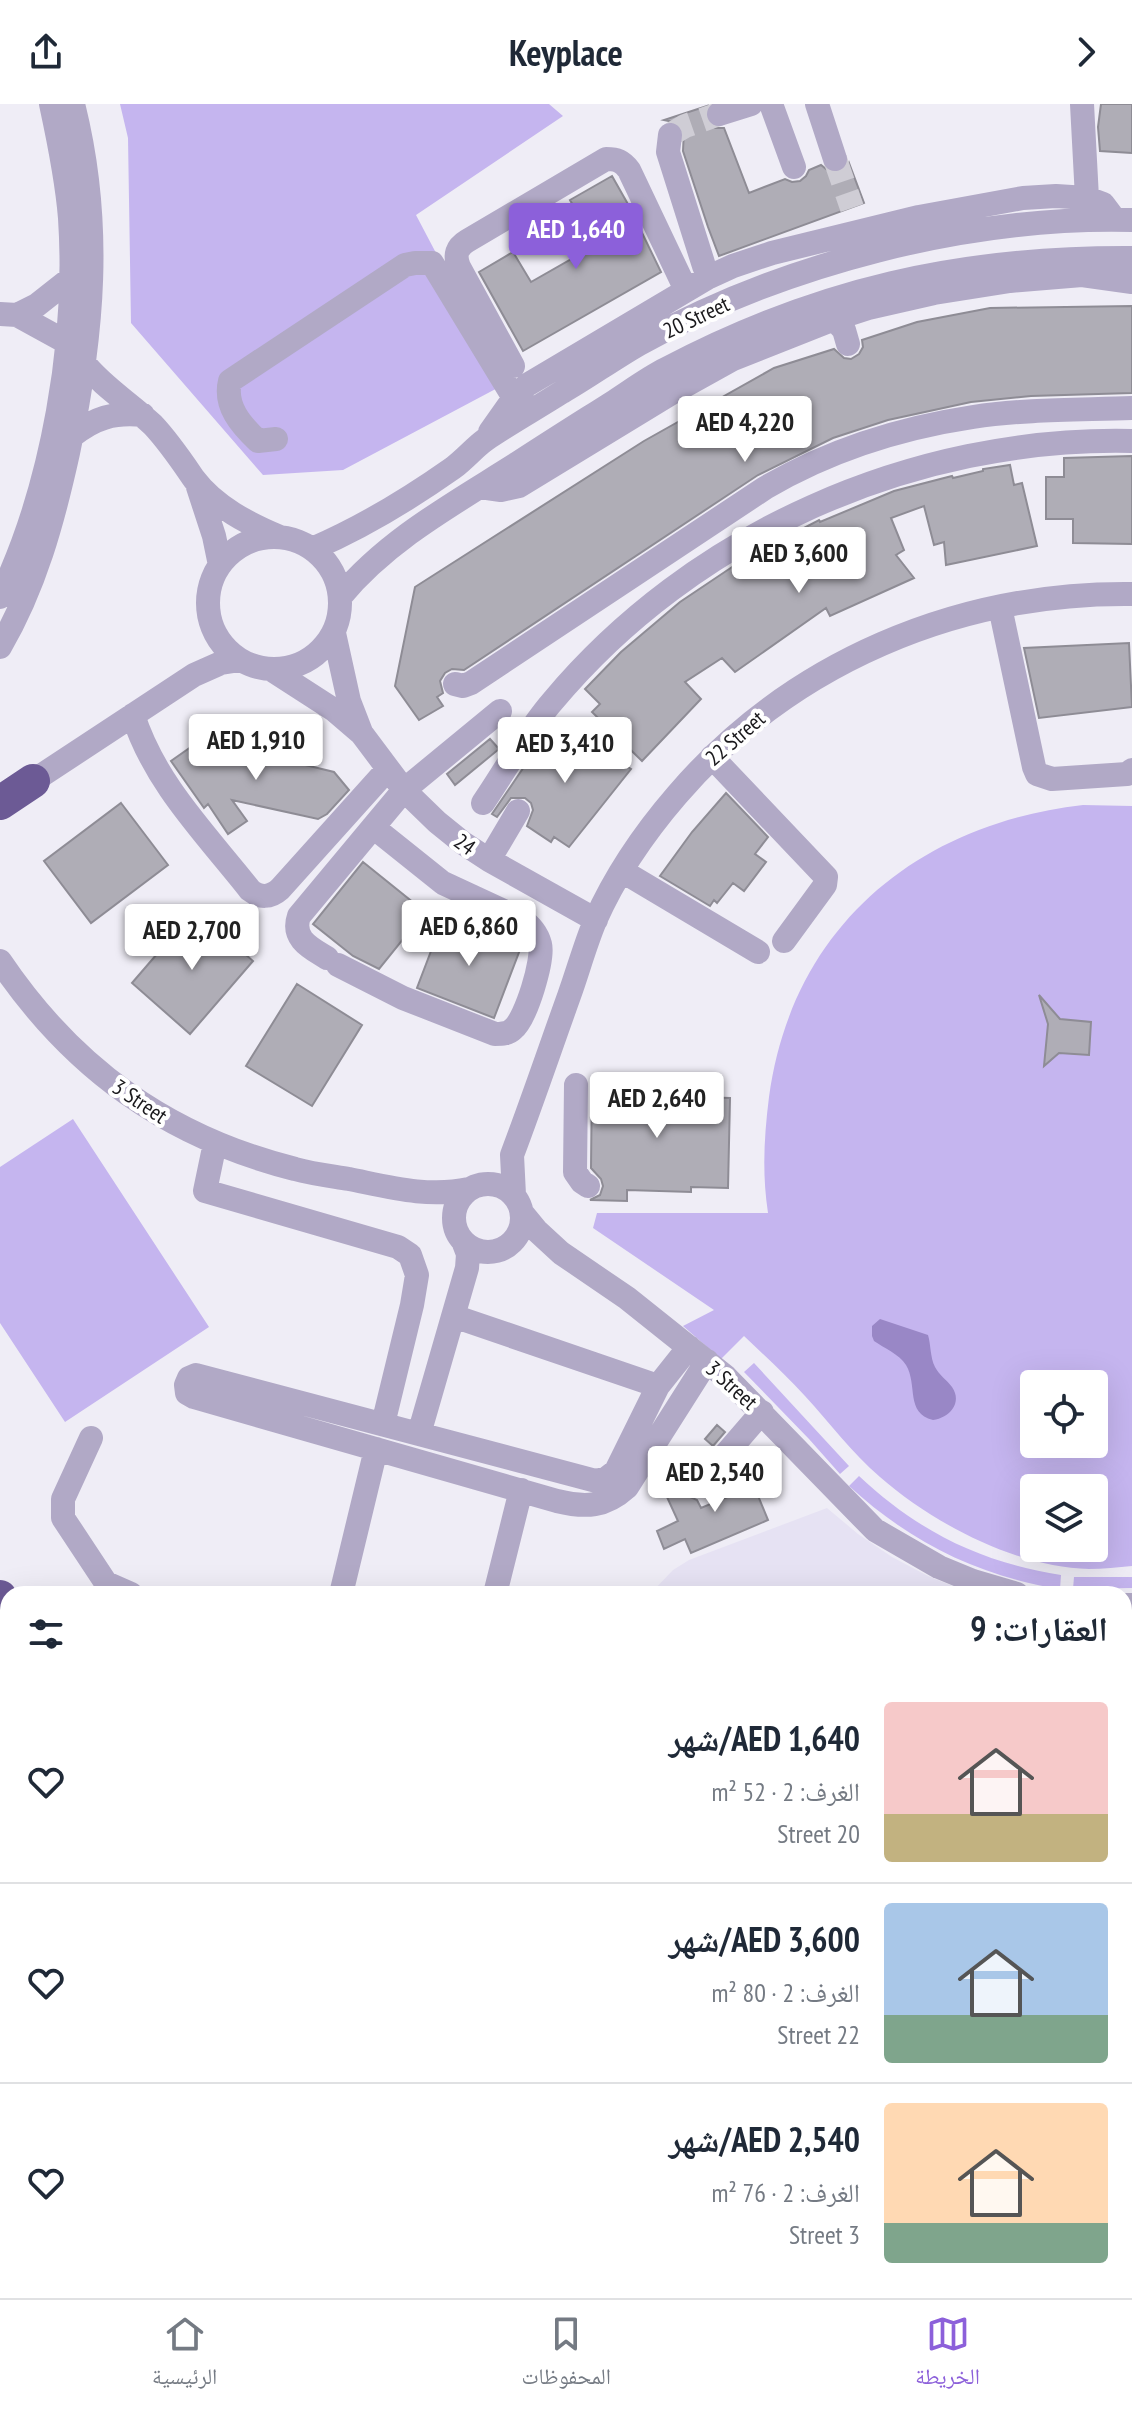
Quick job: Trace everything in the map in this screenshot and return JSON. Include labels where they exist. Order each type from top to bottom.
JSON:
[{"type":"highway","points":[[0,803],[33,781]]},
{"type":"street","points":[[0,597],[32,514],[52,439],[68,343],[70,215],[51,104]]},
{"type":"street","points":[[0,647],[23,604],[53,522],[84,363],[93,277],[91,216],[73,104]]},
{"type":"street","points":[[719,114],[751,104]]},
{"type":"street","points":[[771,104],[794,167]]},
{"type":"street","points":[[817,104],[835,159]]},
{"type":"street","points":[[1082,104],[1087,198]]},
{"type":"street","points":[[670,135],[668,152],[709,277]]},
{"type":"street","points":[[513,366],[459,267],[457,252],[467,241],[606,159],[615,159],[629,170],[686,290]]},
{"type":"street","points":[[483,441],[514,398],[542,376],[686,290],[733,266],[857,219],[1056,196],[1087,198],[1103,204],[1124,220]]},
{"type":"street","name":"20 Street","points":[[312,549],[379,515],[455,466],[483,441],[637,345],[707,310],[781,280],[855,256],[938,238],[1010,226],[1124,220]]},
{"type":"street","name":"20 Street","points":[[340,597],[375,559],[417,528],[663,371],[726,339],[792,312],[860,290],[930,274],[1000,263],[1132,258]]},
{"type":"street","points":[[276,439],[258,441],[245,429],[231,407],[227,392],[230,381],[405,265],[415,263],[432,263],[514,398]]},
{"type":"street","points":[[480,487],[501,490],[519,486],[733,359],[868,308],[934,293],[1010,281],[1082,275],[1132,282]]},
{"type":"street","points":[[9,314],[37,305],[70,279]]},
{"type":"street","points":[[9,314],[68,343]]},
{"type":"street","points":[[834,319],[844,330],[848,344]]},
{"type":"street","points":[[84,363],[105,386],[143,415],[181,457],[196,481],[220,565]]},
{"type":"street","points":[[455,684],[463,686],[471,683],[765,488],[812,462],[868,442],[974,417],[1132,408]]},
{"type":"street","points":[[72,436],[87,424],[105,416],[124,413],[143,415]]},
{"type":"street","points":[[483,803],[551,703],[632,619],[730,549],[767,528],[844,492],[967,456],[1022,448],[1132,441]]},
{"type":"street","points":[[196,481],[221,505],[250,524],[312,549],[331,570],[340,597],[334,633],[318,653],[297,666],[272,670],[240,660],[223,646],[212,627],[207,606],[210,584],[220,565],[237,548],[258,539],[282,537]]},
{"type":"street","name":"22 Street","points":[[518,1204],[512,1155],[596,920],[622,871],[663,811],[712,757],[780,700],[813,677],[922,627],[1000,607],[1072,596],[1132,594]]},
{"type":"street","points":[[1000,607],[1037,774],[1052,779],[1127,774],[1132,770]]},
{"type":"street","name":"24","points":[[334,633],[349,701],[362,734],[404,790],[437,822],[480,854],[596,920]]},
{"type":"street","points":[[0,819],[33,781],[194,675],[221,663],[240,660]]},
{"type":"street","name":"24","points":[[272,670],[334,710],[362,734]]},
{"type":"street","points":[[373,827],[447,885],[521,919],[536,934],[541,945],[539,967],[521,1019],[511,1032],[495,1034],[403,998],[333,962],[302,941],[296,929],[296,922],[303,911],[373,827],[404,790],[500,711]]},
{"type":"street","points":[[133,715],[155,769],[250,890],[259,896],[269,896],[280,889],[387,770]]},
{"type":"street","points":[[712,757],[826,877],[825,885],[784,941]]},
{"type":"street","points":[[447,885],[518,811]]},
{"type":"street","points":[[622,871],[758,952]]},
{"type":"street","name":"3 Street","points":[[0,961],[46,1022],[85,1062],[129,1096],[176,1125],[215,1143],[297,1170],[418,1193],[444,1193],[474,1187]]},
{"type":"street","points":[[539,1081],[582,1086],[575,1172],[588,1186]]},
{"type":"street","points":[[215,1143],[205,1191],[398,1247],[410,1255],[416,1268],[416,1282],[383,1424]]},
{"type":"street","name":"22 Street","points":[[474,1187],[512,1155]]},
{"type":"street","points":[[421,1462],[468,1261],[454,1217],[456,1206],[474,1187],[498,1185],[518,1204],[520,1231],[501,1249],[482,1259],[456,1317]]},
{"type":"street","name":"3 Street","points":[[418,1193],[438,1202],[454,1217]]},
{"type":"street","name":"3 Street","points":[[518,1204],[536,1230],[561,1253],[627,1298],[698,1354],[762,1412],[875,1530],[939,1567],[990,1586]]},
{"type":"street","points":[[463,1241],[477,1250],[501,1249]]},
{"type":"street","name":"3 Street","points":[[501,1249],[541,1247],[561,1253]]},
{"type":"street","points":[[412,1305],[658,1386]]},
{"type":"street","points":[[698,1354],[627,1487],[602,1504],[587,1506],[194,1397],[187,1393],[186,1385],[189,1378],[196,1375],[596,1481],[616,1471],[658,1386],[698,1354]]},
{"type":"street","points":[[699,1485],[762,1412]]},
{"type":"street","points":[[91,1438],[63,1499],[63,1518],[106,1583],[113,1586]]},
{"type":"street","points":[[343,1586],[376,1449]]},
{"type":"street","points":[[497,1586],[521,1490]]},
{"type":"shaded area","points":[[120,104],[549,104],[563,116],[416,215],[505,384],[343,470],[263,475],[131,323],[128,138]]},
{"type":"shaded area","points":[[1083,805],[1132,806],[1132,1566],[1089,1569],[1042,1562],[1108,1562],[1108,1474],[1020,1474],[1020,1556],[977,1540],[925,1511],[870,1468],[798,1388],[744,1336],[721,1359],[683,1326],[714,1310],[593,1228],[597,1213],[768,1213],[764,1169],[769,1097],[782,1036],[804,982],[835,935],[872,894],[917,861],[967,835],[1023,816]]},
{"type":"shaded area","points":[[73,1119],[209,1327],[65,1422],[0,1323],[0,1167]]},
{"type":"shaded area","points":[[880,1319],[928,1335],[935,1367],[955,1393],[955,1404],[949,1413],[933,1420],[919,1411],[906,1365],[874,1341],[872,1326]]},
{"type":"shaded area","points":[[754,1363],[849,1466],[840,1474],[744,1372]]},
{"type":"shaded area","points":[[859,1476],[928,1529],[977,1553],[1061,1575],[1060,1586],[1045,1586],[1001,1575],[947,1554],[896,1524],[849,1486]]},
{"type":"shaded area","points":[[827,1508],[892,1557],[952,1586],[658,1586],[673,1570],[689,1560]]},
{"type":"shaded area","points":[[1074,1577],[1132,1577],[1132,1586],[1073,1586]]},
{"type":"building","points":[[1101,104],[1132,104],[1132,153],[1100,151],[1098,127]]},
{"type":"building","points":[[707,106],[705,119],[715,128],[724,128],[749,193],[785,179],[800,181],[809,170],[821,165],[831,173],[839,173],[846,170],[849,163],[864,203],[719,256],[683,151],[684,130],[678,123],[664,120]]},
{"type":"building","points":[[612,176],[661,272],[523,351],[479,272],[513,252],[531,282],[596,245],[570,200]]},
{"type":"building","points":[[1132,306],[1132,393],[1031,396],[971,402],[888,420],[833,438],[758,475],[464,670],[452,669],[445,673],[440,681],[443,693],[437,697],[443,706],[419,720],[395,686],[415,587],[644,441],[774,368],[834,349],[844,358],[851,359],[859,354],[863,347],[862,340],[917,322],[990,308]]},
{"type":"building","points":[[1132,456],[1132,544],[1073,543],[1073,519],[1046,519],[1046,477],[1064,477],[1064,458]]},
{"type":"building","points":[[1010,465],[1014,485],[1022,483],[1037,546],[946,565],[944,542],[934,545],[924,506],[891,518],[904,550],[896,555],[914,578],[830,616],[826,608],[735,672],[722,658],[685,682],[701,699],[642,761],[592,712],[600,704],[585,689],[621,652],[680,602],[747,557],[757,552],[768,568],[778,561],[780,564],[808,548],[800,530],[819,520],[894,491]]},
{"type":"building","points":[[1129,643],[1132,707],[1039,718],[1024,648]]},
{"type":"building","points":[[551,727],[572,740],[576,733],[631,769],[569,847],[554,837],[551,842],[527,826],[533,810],[525,798],[511,798],[497,817],[492,814]]},
{"type":"building","points":[[490,739],[499,749],[455,785],[447,774]]},
{"type":"building","points":[[236,741],[251,743],[250,751],[298,757],[297,763],[334,772],[349,790],[327,814],[318,819],[232,800],[247,821],[228,834],[208,804],[204,808],[171,761],[198,742],[235,747]]},
{"type":"building","points":[[726,793],[768,837],[755,854],[766,862],[744,891],[733,883],[717,903],[714,900],[710,906],[660,876]]},
{"type":"building","points":[[121,803],[168,865],[91,923],[44,861]]},
{"type":"building","points":[[363,862],[425,912],[379,969],[353,956],[313,924]]},
{"type":"building","points":[[195,910],[253,961],[190,1034],[132,983]]},
{"type":"building","points":[[444,917],[521,947],[494,1018],[417,988]]},
{"type":"building","points":[[297,984],[362,1025],[312,1106],[246,1066]]},
{"type":"building","points":[[1039,995],[1060,1019],[1091,1022],[1089,1055],[1059,1053],[1044,1066],[1048,1024]]},
{"type":"building","points":[[592,1077],[629,1078],[629,1091],[695,1092],[695,1097],[730,1098],[728,1188],[691,1187],[691,1192],[627,1190],[627,1201],[590,1200],[600,1195],[603,1186],[591,1168]]},
{"type":"building","points":[[717,1425],[725,1432],[713,1446],[705,1439]]},
{"type":"building","points":[[745,1464],[768,1520],[691,1553],[685,1539],[664,1549],[657,1531],[678,1521],[667,1497],[685,1490],[701,1508],[730,1496],[723,1480],[732,1469]]},
{"type":"tunnel","points":[[670,135],[719,114]]},
{"type":"tunnel","points":[[835,159],[852,208]]}]
